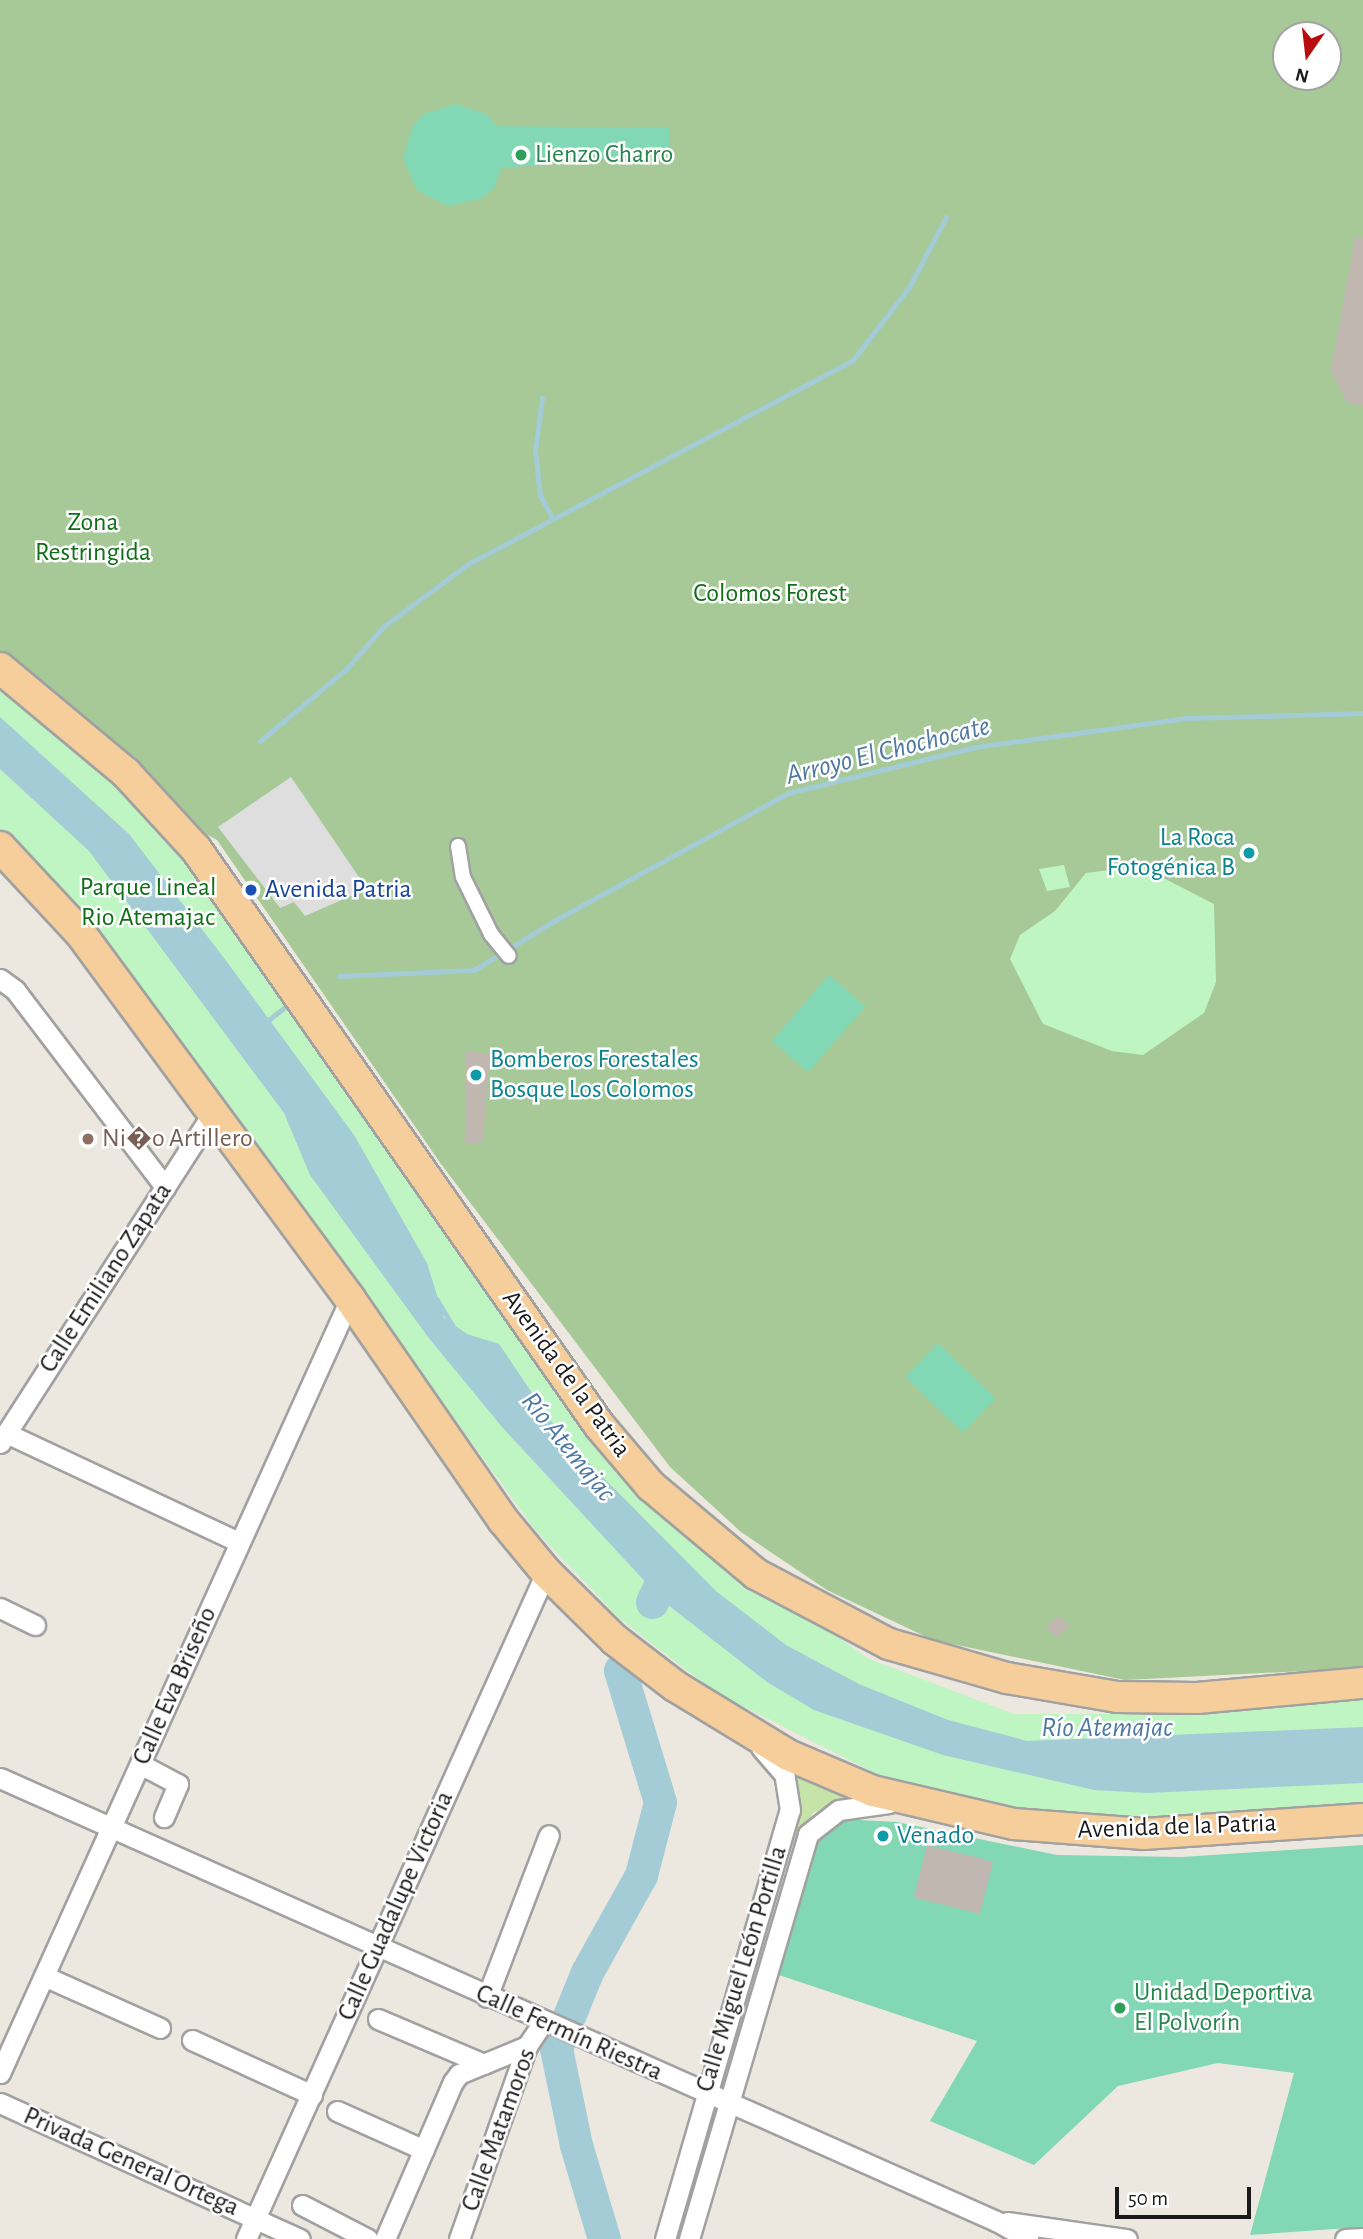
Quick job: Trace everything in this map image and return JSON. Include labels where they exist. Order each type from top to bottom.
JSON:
[{"type":"main road","name":"Avenida de la Patria","points":[[0,668],[127,773],[196,849],[599,1425],[651,1486],[711,1540],[755,1574],[889,1644],[1007,1678],[1117,1697],[1197,1698],[1363,1683]]},
{"type":"main road","name":"Avenida de la Patria","points":[[0,847],[81,934],[350,1299],[503,1520],[546,1572],[615,1640],[728,1720],[816,1768],[920,1805],[1014,1824],[1088,1832],[1199,1832],[1357,1819]]},
{"type":"main road","points":[[1294,1690],[1340,1703],[1363,1703]]},
{"type":"street","points":[[458,846],[463,877],[491,934],[509,956]]},
{"type":"street","points":[[0,979],[15,990],[165,1187]]},
{"type":"street","name":"Calle Emiliano Zapata","points":[[3,1438],[213,1112]]},
{"type":"street","name":"Calle Eva Briseño","points":[[0,2073],[350,1299]]},
{"type":"street","points":[[3,1438],[239,1542]]},
{"type":"street","name":"Calle Guadalupe Victoria","points":[[246,2239],[546,1572]]},
{"type":"street","points":[[0,1608],[35,1625]]},
{"type":"street","name":"Calle Miguel León Portilla","points":[[665,2239],[705,2092],[790,1810],[784,1774],[728,1720]]},
{"type":"street","points":[[139,1764],[181,1778],[164,1817]]},
{"type":"street","name":"Calle Fermín Riestra","points":[[0,1778],[377,1949],[996,2221],[1028,2239]]},
{"type":"street","name":"Calle Miguel León Portilla","points":[[691,2230],[726,2102],[808,1834],[839,1810],[881,1802],[920,1805]]},
{"type":"street","points":[[487,1997],[549,1835]]},
{"type":"street","points":[[778,1851],[799,1857]]},
{"type":"street","points":[[44,1976],[160,2028]]},
{"type":"street","points":[[378,2019],[484,2064]]},
{"type":"street","name":"Calle Matamoros","points":[[464,2235],[527,2046],[543,2022]]},
{"type":"street","points":[[192,2040],[312,2095]]},
{"type":"street","points":[[385,2239],[453,2082],[459,2074],[527,2046]]},
{"type":"street","name":"Privada General Ortega","points":[[0,2103],[300,2239]]},
{"type":"street","points":[[337,2111],[425,2150]]},
{"type":"street","points":[[302,2205],[368,2239]]},
{"type":"street","points":[[671,2215],[691,2230]]},
{"type":"street","points":[[996,2221],[1127,2239]]},
{"type":"street","points":[[1345,2239],[1363,2238]]},
{"type":"green space","name":"Colomos Forest","points":[[0,0],[1363,0],[1363,1668],[1125,1680],[933,1640],[827,1590],[741,1532],[670,1467],[441,1164],[217,840],[191,826],[50,688],[0,653]]},
{"type":"green space","name":"Lienzo Charro","points":[[455,104],[486,114],[497,126],[669,128],[669,153],[501,168],[494,188],[481,199],[447,206],[417,190],[403,158],[413,126],[424,114]]},
{"type":"green space","name":"Parque Lineal Rio Atemajac","points":[[0,677],[115,774],[197,862],[689,1530],[867,1658],[1014,1714],[1105,1714],[1363,1694],[1363,1812],[1077,1825],[910,1791],[715,1692],[620,1619],[536,1531],[150,999],[0,830]]},
{"type":"green space","points":[[1064,865],[1070,887],[1047,891],[1039,869]]},
{"type":"green space","points":[[1140,866],[1214,904],[1216,982],[1204,1013],[1143,1055],[1112,1051],[1043,1024],[1010,959],[1020,935],[1055,911],[1086,873]]},
{"type":"green space","points":[[829,975],[865,1006],[808,1072],[772,1041]]},
{"type":"green space","points":[[938,1343],[996,1399],[963,1432],[905,1377]]},
{"type":"green space","points":[[790,1770],[850,1797],[813,1813],[791,1852],[801,1812]]},
{"type":"green space","name":"Unidad Deportiva El Polvorín","points":[[841,1819],[897,1822],[1057,1855],[1182,1857],[1363,1845],[1363,2227],[1250,2235],[1294,2073],[1218,2063],[1118,2086],[1034,2165],[930,2121],[977,2041],[776,1974],[813,1836]]},
{"type":"shaded area","points":[[291,777],[367,889],[305,916],[294,902],[280,908],[218,827]]},
{"type":"water","points":[[0,717],[129,834],[224,958],[354,1135],[427,1263],[444,1318],[467,1334],[499,1344],[559,1433],[717,1592],[786,1645],[859,1684],[948,1720],[1027,1741],[1363,1727],[1363,1783],[1148,1793],[1094,1790],[943,1755],[814,1710],[767,1682],[663,1601],[502,1427],[428,1337],[310,1175],[284,1113],[89,851],[0,769]]},
{"type":"building","points":[[1355,237],[1363,237],[1363,406],[1347,402],[1331,371]]},
{"type":"building","points":[[466,1051],[490,1054],[483,1142],[465,1144]]},
{"type":"building","points":[[1059,1616],[1070,1626],[1056,1637],[1046,1628]]},
{"type":"building","points":[[927,1845],[993,1861],[980,1914],[914,1897]]},
{"type":"waterway","points":[[260,741],[346,669],[384,626],[468,564],[853,360],[909,287],[946,217]]},
{"type":"waterway","points":[[542,398],[535,450],[540,495],[553,519]]},
{"type":"waterway","name":"Arroyo El Chochocate","points":[[339,976],[474,970],[559,918],[788,793],[975,747],[1187,718],[1363,713]]},
{"type":"waterway","points":[[262,1025],[290,1003]]},
{"type":"waterway","name":"Río Atemajac","points":[[437,1300],[453,1327]]},
{"type":"waterway","points":[[652,1602],[663,1578]]},
{"type":"waterway","points":[[604,2239],[576,2145],[556,2048],[587,1972],[641,1875],[660,1802],[620,1670]]},
{"type":"place","name":"Lienzo Charro","points":[[521,155]]},
{"type":"place","name":"La Roca Fotogénica B","points":[[1249,853]]},
{"type":"place","name":"Avenida Patria","points":[[251,890]]},
{"type":"place","name":"Bomberos Forestales Bosque Los Colomos","points":[[476,1075]]},
{"type":"place","name":"Ni�o Artillero","points":[[88,1139]]},
{"type":"place","name":"Venado","points":[[883,1836]]},
{"type":"place","name":"Unidad Deportiva El Polvorín","points":[[1120,2008]]},
{"type":"park label","name":"Zona Restringida","points":[[93,538]]}]
